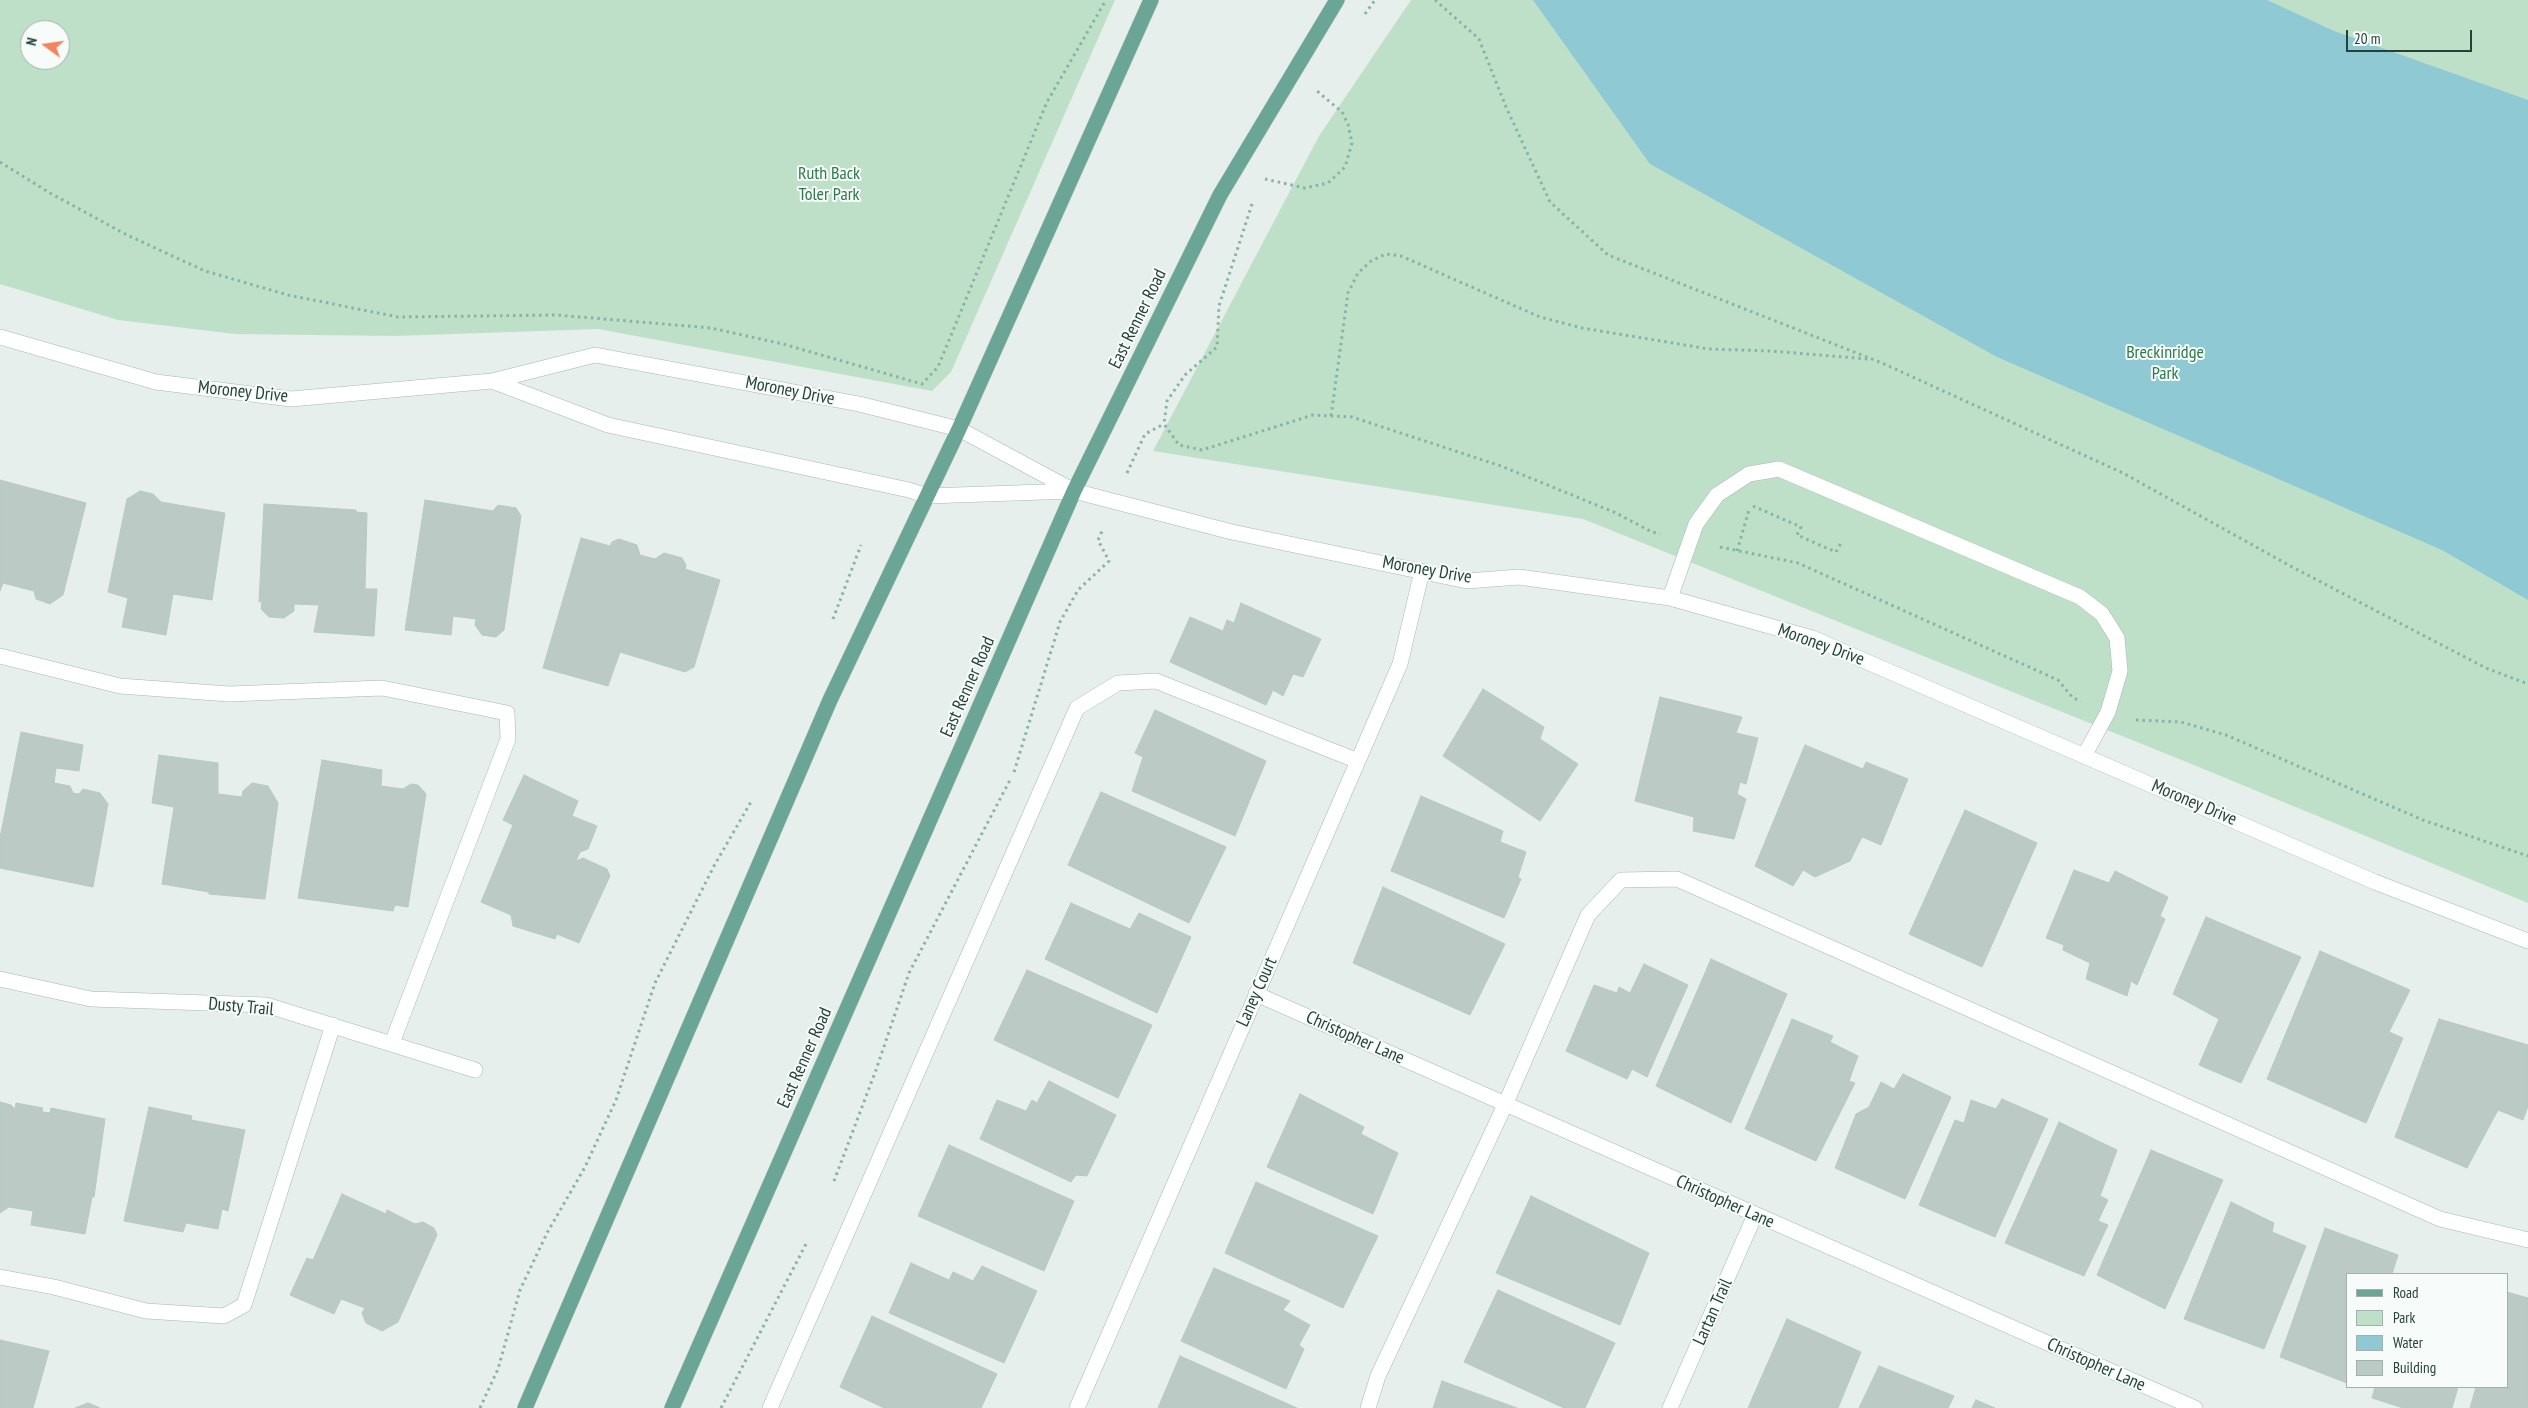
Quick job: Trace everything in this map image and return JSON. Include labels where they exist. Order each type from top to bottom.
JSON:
[{"type":"main road","points":[[525,1408],[830,700],[959,429],[1151,0]]},
{"type":"main road","name":"East Renner Road","points":[[672,1408],[1074,491],[1220,195],[1337,0]]},
{"type":"street","name":"Moroney Drive","points":[[0,337],[156,382],[291,399],[492,381],[594,355],[859,404],[959,429],[1074,491],[1232,532],[1466,581],[1518,577],[1670,598],[1812,638],[2375,882],[2528,941]]},
{"type":"street","name":"Moroney Drive","points":[[492,381],[608,425],[910,490],[927,496],[1074,491]]},
{"type":"street","points":[[1670,598],[1696,524],[1717,495],[1750,474],[1779,468],[2080,597],[2102,614],[2117,638],[2120,671],[2108,712],[2084,756]]},
{"type":"street","name":"Laney Court","points":[[1076,1408],[1400,664],[1422,571]]},
{"type":"street","points":[[0,656],[120,686],[229,694],[382,688],[507,713],[508,739],[392,1043]]},
{"type":"street","points":[[770,1408],[1077,708],[1118,683],[1156,681],[1358,761]]},
{"type":"street","points":[[1368,1408],[1378,1376],[1505,1105],[1588,915],[1621,880],[1676,879],[2440,1219],[2528,1240]]},
{"type":"street","name":"Dusty Trail","points":[[0,978],[91,999],[266,1005],[474,1070]]},
{"type":"street","name":"Christopher Lane","points":[[1256,994],[2195,1408]]},
{"type":"street","points":[[0,1277],[54,1287],[146,1312],[224,1316],[244,1305],[333,1025]]},
{"type":"street","name":"Lartan Trail","points":[[1670,1408],[1755,1215]]},
{"type":"path","points":[[0,162],[50,193],[127,234],[206,270],[288,295],[398,317],[557,315],[710,328],[784,344],[922,384],[938,367],[1047,102],[1106,0]]},
{"type":"path","points":[[1435,0],[1480,39],[1506,107],[1550,202],[1608,255],[1873,360],[2123,473],[2294,568],[2477,664],[2528,684]]},
{"type":"path","points":[[1265,179],[1305,188],[1328,183],[1345,167],[1352,143],[1348,124],[1342,112],[1316,90],[1312,98]]},
{"type":"path","points":[[1261,186],[1270,171]]},
{"type":"path","points":[[1254,199],[1219,306],[1217,347],[1184,375],[1167,401],[1164,424],[1179,445],[1202,450],[1313,415],[1352,417],[1416,436],[1501,466],[1608,509],[1652,532],[1798,563],[2058,680],[2073,698],[2130,719],[2181,722],[2226,735],[2423,820],[2528,856]]},
{"type":"path","points":[[1331,416],[1348,293],[1358,273],[1371,261],[1386,254],[1401,256],[1540,317],[1582,328],[1709,349],[1817,354],[1873,360]]},
{"type":"path","points":[[834,1182],[876,1070],[909,973],[1013,773],[1060,622],[1078,590],[1109,561],[1098,540],[1145,434],[1164,424]]},
{"type":"path","points":[[1737,551],[1750,505],[1801,527],[1798,536],[1836,552],[1842,543]]},
{"type":"path","points":[[830,628],[861,545]]},
{"type":"path","points":[[480,1408],[498,1369],[520,1290],[548,1233],[585,1167],[616,1100],[655,982],[714,866],[753,798]]},
{"type":"path","points":[[721,1408],[811,1236]]},
{"type":"green space","name":"Ruth Back Toler Park","points":[[0,0],[1115,0],[951,372],[932,391],[598,329],[395,336],[235,334],[118,320],[0,284]]},
{"type":"green space","name":"Breckinridge Park","points":[[1411,0],[2528,0],[2528,903],[2189,763],[1583,519],[1153,451],[1319,136]]},
{"type":"water","points":[[1533,0],[2267,0],[2334,31],[2528,100],[2528,600],[2442,550],[1997,357],[1650,164]]},
{"type":"building","points":[[0,480],[86,503],[63,595],[50,604],[36,599],[34,591],[3,583],[0,591]]},
{"type":"building","points":[[140,491],[153,494],[161,502],[225,513],[212,600],[173,594],[166,635],[122,627],[128,598],[108,592],[127,499]]},
{"type":"building","points":[[425,500],[493,511],[498,505],[516,508],[521,516],[504,630],[496,637],[482,635],[475,625],[476,619],[453,616],[451,635],[405,630]]},
{"type":"building","points":[[264,504],[356,510],[356,512],[367,513],[365,589],[377,589],[374,636],[314,632],[319,605],[294,604],[294,611],[284,618],[269,617],[261,609],[262,601],[259,602]]},
{"type":"building","points":[[581,538],[610,546],[612,542],[619,539],[637,545],[640,555],[655,559],[664,553],[682,558],[686,565],[685,569],[720,580],[694,667],[685,672],[620,652],[608,686],[543,668]]},
{"type":"building","points":[[1241,603],[1321,639],[1303,677],[1293,674],[1283,696],[1273,690],[1266,705],[1170,662],[1190,617],[1223,631],[1227,620],[1234,623]]},
{"type":"building","points":[[1483,689],[1544,727],[1540,739],[1578,764],[1540,821],[1443,756]]},
{"type":"building","points":[[1660,697],[1742,717],[1736,733],[1758,738],[1746,784],[1740,782],[1737,794],[1746,799],[1734,839],[1693,831],[1694,817],[1635,801]]},
{"type":"building","points":[[1155,710],[1266,761],[1235,836],[1132,791],[1143,757],[1135,753]]},
{"type":"building","points":[[21,732],[83,745],[79,771],[56,768],[54,783],[70,786],[73,793],[79,794],[83,789],[100,793],[108,804],[93,887],[0,868],[0,838]]},
{"type":"building","points":[[1805,745],[1863,769],[1866,762],[1908,779],[1881,845],[1862,837],[1850,861],[1815,877],[1803,870],[1793,886],[1755,866]]},
{"type":"building","points":[[159,755],[218,763],[218,794],[242,797],[243,791],[252,783],[268,786],[278,803],[265,899],[209,894],[209,892],[162,884],[174,807],[152,803]]},
{"type":"building","points":[[322,760],[382,770],[381,786],[403,789],[411,784],[418,785],[426,794],[408,907],[395,905],[393,911],[298,898]]},
{"type":"building","points":[[524,775],[578,801],[572,816],[597,826],[588,849],[580,852],[576,861],[583,858],[607,869],[610,876],[579,943],[557,934],[555,939],[513,926],[511,915],[481,902],[513,825],[503,820]]},
{"type":"building","points":[[1101,792],[1226,847],[1189,923],[1068,865]]},
{"type":"building","points":[[1421,796],[1503,831],[1500,842],[1526,852],[1518,877],[1521,879],[1504,918],[1391,871]]},
{"type":"building","points":[[1965,810],[2037,843],[1982,967],[1909,934]]},
{"type":"building","points":[[2074,870],[2109,883],[2115,871],[2168,897],[2160,916],[2165,919],[2137,985],[2131,981],[2127,996],[2086,979],[2090,963],[2063,950],[2064,945],[2046,938]]},
{"type":"building","points":[[1383,887],[1505,944],[1470,1015],[1353,963]]},
{"type":"building","points":[[1071,903],[1130,929],[1139,913],[1191,937],[1157,1013],[1045,959]]},
{"type":"building","points":[[2206,917],[2301,957],[2241,1083],[2199,1065],[2219,1019],[2173,994]]},
{"type":"building","points":[[2320,951],[2410,990],[2389,1032],[2403,1038],[2366,1123],[2267,1079]]},
{"type":"building","points":[[1711,959],[1787,994],[1731,1123],[1656,1086]]},
{"type":"building","points":[[1644,964],[1688,985],[1647,1077],[1632,1069],[1627,1079],[1566,1051],[1594,985],[1617,993],[1619,987],[1630,993]]},
{"type":"building","points":[[1027,970],[1152,1025],[1118,1098],[994,1040]]},
{"type":"building","points":[[1792,1019],[1833,1036],[1830,1042],[1858,1056],[1849,1081],[1855,1083],[1816,1161],[1745,1129]]},
{"type":"building","points":[[2439,1019],[2528,1045],[2528,1106],[2523,1120],[2498,1110],[2467,1168],[2395,1137]]},
{"type":"building","points":[[1903,1074],[1951,1097],[1905,1199],[1835,1168],[1856,1114],[1869,1107],[1881,1082],[1894,1089]]},
{"type":"building","points":[[1049,1081],[1116,1115],[1087,1176],[1076,1175],[1071,1182],[980,1139],[997,1100],[1026,1111],[1032,1100],[1037,1103]]},
{"type":"building","points":[[1300,1094],[1364,1127],[1361,1134],[1398,1153],[1373,1214],[1267,1167]]},
{"type":"building","points":[[2002,1099],[2048,1119],[1995,1237],[1919,1205],[1955,1120],[1964,1123],[1971,1100],[1996,1109]]},
{"type":"building","points":[[0,1102],[11,1105],[15,1109],[16,1103],[43,1108],[42,1112],[50,1113],[51,1108],[105,1119],[94,1197],[92,1197],[85,1234],[31,1225],[33,1211],[9,1207],[0,1213]]},
{"type":"building","points":[[149,1107],[192,1116],[191,1120],[245,1130],[228,1211],[222,1209],[218,1229],[186,1223],[183,1232],[124,1221]]},
{"type":"building","points":[[2059,1122],[2117,1150],[2100,1196],[2108,1200],[2098,1221],[2108,1225],[2084,1276],[2005,1243]]},
{"type":"building","points":[[949,1145],[1074,1201],[1044,1271],[918,1216]]},
{"type":"building","points":[[2151,1150],[2223,1180],[2165,1309],[2097,1275]]},
{"type":"building","points":[[1256,1182],[1378,1236],[1343,1308],[1225,1253]]},
{"type":"building","points":[[342,1194],[386,1214],[387,1210],[415,1224],[423,1222],[434,1228],[437,1235],[398,1322],[382,1331],[366,1323],[362,1313],[365,1308],[341,1299],[334,1314],[290,1295],[307,1258],[313,1260]]},
{"type":"building","points":[[1531,1196],[1649,1253],[1620,1325],[1496,1273]]},
{"type":"building","points":[[2231,1202],[2274,1223],[2272,1232],[2306,1246],[2264,1349],[2184,1319]]},
{"type":"building","points":[[2325,1228],[2398,1255],[2392,1273],[2346,1273],[2346,1383],[2280,1357]]},
{"type":"building","points":[[911,1263],[949,1280],[953,1272],[973,1281],[982,1266],[1037,1291],[1004,1363],[889,1313]]},
{"type":"building","points":[[1214,1268],[1290,1301],[1283,1310],[1310,1325],[1299,1345],[1304,1349],[1286,1389],[1181,1341]]},
{"type":"building","points":[[1498,1290],[1615,1343],[1585,1408],[1564,1408],[1464,1362]]},
{"type":"building","points":[[2508,1292],[2528,1298],[2528,1408],[2470,1408],[2476,1388],[2508,1388]]},
{"type":"building","points":[[872,1316],[997,1374],[981,1408],[884,1408],[840,1387]]},
{"type":"building","points":[[1787,1319],[1861,1352],[1838,1408],[1748,1408]]},
{"type":"building","points":[[0,1340],[49,1351],[33,1408],[0,1408]]},
{"type":"building","points":[[1180,1356],[1297,1408],[1158,1408]]},
{"type":"building","points":[[1879,1366],[1954,1396],[1948,1408],[1859,1408]]},
{"type":"building","points":[[1442,1381],[1517,1408],[1433,1408]]},
{"type":"building","points":[[2375,1388],[2458,1388],[2452,1408],[2403,1408],[2372,1398]]},
{"type":"building","points":[[1976,1400],[1995,1408],[1972,1408]]},
{"type":"building","points":[[88,1403],[100,1408],[75,1408]]}]
